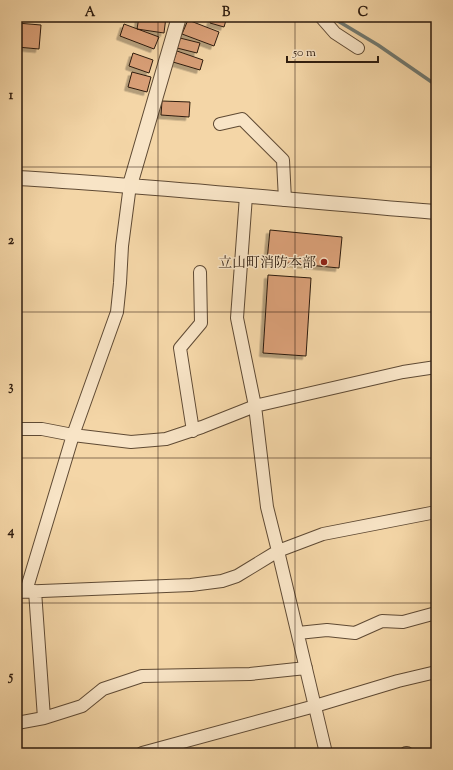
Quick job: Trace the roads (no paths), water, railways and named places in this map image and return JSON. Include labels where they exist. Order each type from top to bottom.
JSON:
[{"type":"street","points":[[44,718],[26,591],[73,435],[117,312],[122,246],[130,185],[180,17]]},
{"type":"street","points":[[321,17],[334,33],[358,48]]},
{"type":"street","points":[[220,124],[242,119],[283,160],[285,200]]},
{"type":"street","points":[[17,178],[130,185],[285,200],[436,212]]},
{"type":"street","points":[[246,196],[237,318],[255,406],[266,507],[278,551],[326,753]]},
{"type":"street","points":[[193,430],[180,348],[201,322],[200,272]]},
{"type":"street","points":[[17,429],[42,428],[73,435],[131,442],[166,439],[255,406],[403,372],[436,367]]},
{"type":"street","points":[[26,591],[190,585],[222,581],[237,576],[278,551],[324,534],[436,512]]},
{"type":"street","points":[[298,633],[327,630],[355,633],[382,621],[403,622],[436,613]]},
{"type":"street","points":[[17,723],[44,718],[82,706],[104,689],[142,676],[250,674],[306,668]]},
{"type":"street","points":[[142,753],[315,706],[398,681],[436,672]]},
{"type":"waterway","points":[[334,17],[436,85]]},
{"type":"place","name":"立山町消防本部","points":[[324,262]]}]
